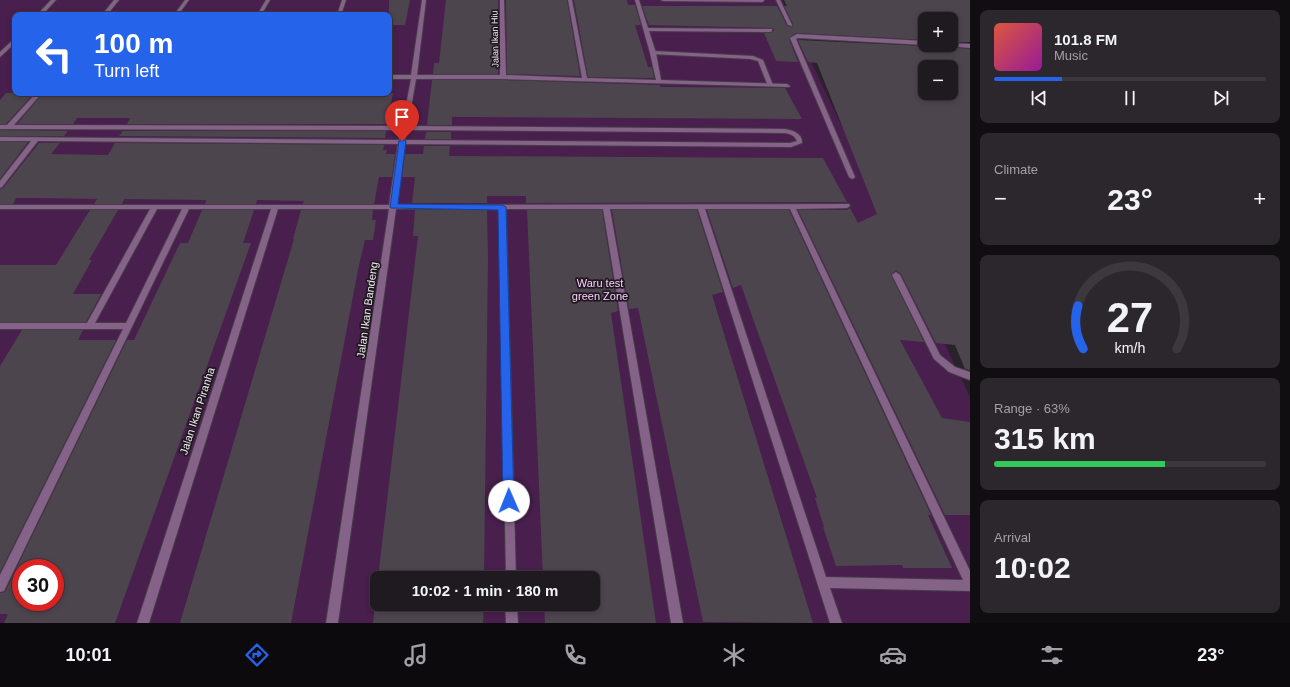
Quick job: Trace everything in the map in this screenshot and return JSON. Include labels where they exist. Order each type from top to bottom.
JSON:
[{"type":"street","points":[[42,12],[54,0]]},
{"type":"street","points":[[107,12],[117,0]]},
{"type":"street","points":[[178,12],[187,0]]},
{"type":"street","points":[[261,12],[268,0]]},
{"type":"street","points":[[340,12],[344,0]]},
{"type":"street","name":"Jalan Ikan Bandeng","points":[[332,623],[394,207],[402,141],[414,77],[424,0]]},
{"type":"street","name":"Jalan Ikan Hiu","points":[[502,0],[503,77]]},
{"type":"street","points":[[570,0],[585,80]]},
{"type":"street","points":[[636,0],[646,29],[660,82]]},
{"type":"street","points":[[663,0],[762,1]]},
{"type":"street","points":[[778,0],[790,25]]},
{"type":"street","points":[[646,29],[770,30]]},
{"type":"street","points":[[852,177],[793,38],[797,36],[918,43]]},
{"type":"street","points":[[0,55],[12,43]]},
{"type":"street","points":[[958,45],[970,46]]},
{"type":"street","points":[[653,53],[744,56],[756,58],[760,60],[770,85]]},
{"type":"street","points":[[392,77],[503,77],[787,86]]},
{"type":"street","points":[[9,127],[36,96]]},
{"type":"street","points":[[0,127],[786,131],[795,134],[800,139],[800,142],[790,145],[0,139]]},
{"type":"street","points":[[177,140],[183,127]]},
{"type":"street","points":[[604,129],[607,143]]},
{"type":"street","points":[[0,186],[36,139]]},
{"type":"street","points":[[0,207],[606,208],[847,206]]},
{"type":"street","points":[[90,325],[155,207]]},
{"type":"street","points":[[0,587],[187,207]]},
{"type":"street","name":"Jalan Ikan Piranha","points":[[143,623],[275,207]]},
{"type":"street","points":[[502,207],[511,571]]},
{"type":"street","points":[[701,207],[836,623]]},
{"type":"street","points":[[792,207],[970,583]]},
{"type":"street","points":[[606,208],[677,623]]},
{"type":"street","points":[[896,275],[942,363],[953,370],[970,376]]},
{"type":"street","points":[[1,328],[90,325],[128,326]]},
{"type":"street","points":[[822,582],[970,586]]},
{"type":"street","points":[[511,611],[512,623]]},
{"type":"green space","name":"Waru test green Zone","points":[[0,0],[782,0],[970,397],[970,623],[0,623]]},
{"type":"building","points":[[389,0],[410,0],[405,25],[392,25],[392,12],[389,12]]},
{"type":"building","points":[[446,0],[498,0],[498,74],[433,74],[434,63],[439,63]]},
{"type":"building","points":[[506,0],[567,0],[580,76],[507,74]]},
{"type":"building","points":[[574,0],[627,0],[628,5],[635,5],[641,25],[635,25],[648,67],[652,67],[654,78],[588,77]]},
{"type":"building","points":[[784,0],[970,0],[970,42],[958,42],[958,12],[918,12],[918,40],[796,33],[789,39],[798,62],[776,61],[764,33],[773,32],[774,29],[772,28],[649,25],[642,6],[777,6],[787,26],[793,27],[784,6],[787,6]]},
{"type":"building","points":[[798,40],[918,46],[918,52],[958,52],[958,48],[970,49],[970,370],[965,369],[955,345],[936,343],[901,274],[896,270],[891,275],[924,342],[900,340],[942,418],[970,422],[970,515],[945,515],[798,210],[847,210],[850,208],[858,223],[877,214],[817,63],[808,62]]},
{"type":"building","points":[[432,80],[503,80],[660,85],[660,87],[785,88],[802,119],[452,117],[452,125],[427,125]]},
{"type":"building","points":[[6,93],[12,93],[12,96],[31,96],[6,124],[0,124],[0,100]]},
{"type":"building","points":[[393,93],[387,124],[127,124],[130,118],[77,118],[73,124],[17,124],[40,96],[392,96]]},
{"type":"building","points":[[0,130],[68,131],[64,136],[0,136]]},
{"type":"building","points":[[123,131],[386,131],[385,138],[119,136]]},
{"type":"building","points":[[426,132],[451,132],[451,139],[425,139]]},
{"type":"building","points":[[0,142],[28,142],[0,179]]},
{"type":"building","points":[[39,143],[60,143],[51,154],[108,155],[115,143],[384,145],[383,150],[387,150],[386,154],[395,154],[392,177],[379,177],[374,204],[303,204],[304,201],[257,200],[256,204],[205,204],[206,200],[124,199],[122,204],[94,204],[97,199],[16,198],[13,204],[0,204],[0,189],[3,188]]},
{"type":"building","points":[[424,146],[450,146],[449,156],[823,158],[847,202],[526,203],[526,196],[487,196],[487,203],[412,203],[415,177],[402,177],[405,154],[423,154]]},
{"type":"building","points":[[90,210],[118,210],[89,260],[92,260],[73,294],[101,294],[86,322],[0,322],[0,265],[56,265]]},
{"type":"building","points":[[202,210],[254,210],[243,243],[251,243],[115,623],[4,623],[8,614],[0,614],[0,593],[5,592],[12,578],[12,611],[64,611],[64,559],[21,559],[127,340],[134,340],[180,243],[188,243]]},
{"type":"building","points":[[301,210],[373,210],[372,220],[376,220],[373,240],[365,240],[358,270],[291,623],[180,623],[294,239]]},
{"type":"building","points":[[415,210],[487,210],[488,258],[484,571],[379,571],[418,236],[413,236]]},
{"type":"building","points":[[527,210],[602,210],[618,311],[611,313],[656,623],[545,623],[544,611],[600,611],[600,571],[543,571]]},
{"type":"building","points":[[612,210],[697,210],[723,292],[712,295],[813,623],[703,622],[638,308],[629,309]]},
{"type":"building","points":[[707,210],[789,210],[931,515],[928,515],[952,568],[903,568],[902,565],[836,566],[823,527],[815,498],[817,498],[741,285],[733,288]]},
{"type":"building","points":[[22,330],[83,330],[78,340],[116,340],[0,572],[0,366]]},
{"type":"building","points":[[374,611],[484,611],[483,623],[373,623]]},
{"type":"route","points":[[402,141],[394,207],[502,207],[509,501]]}]
